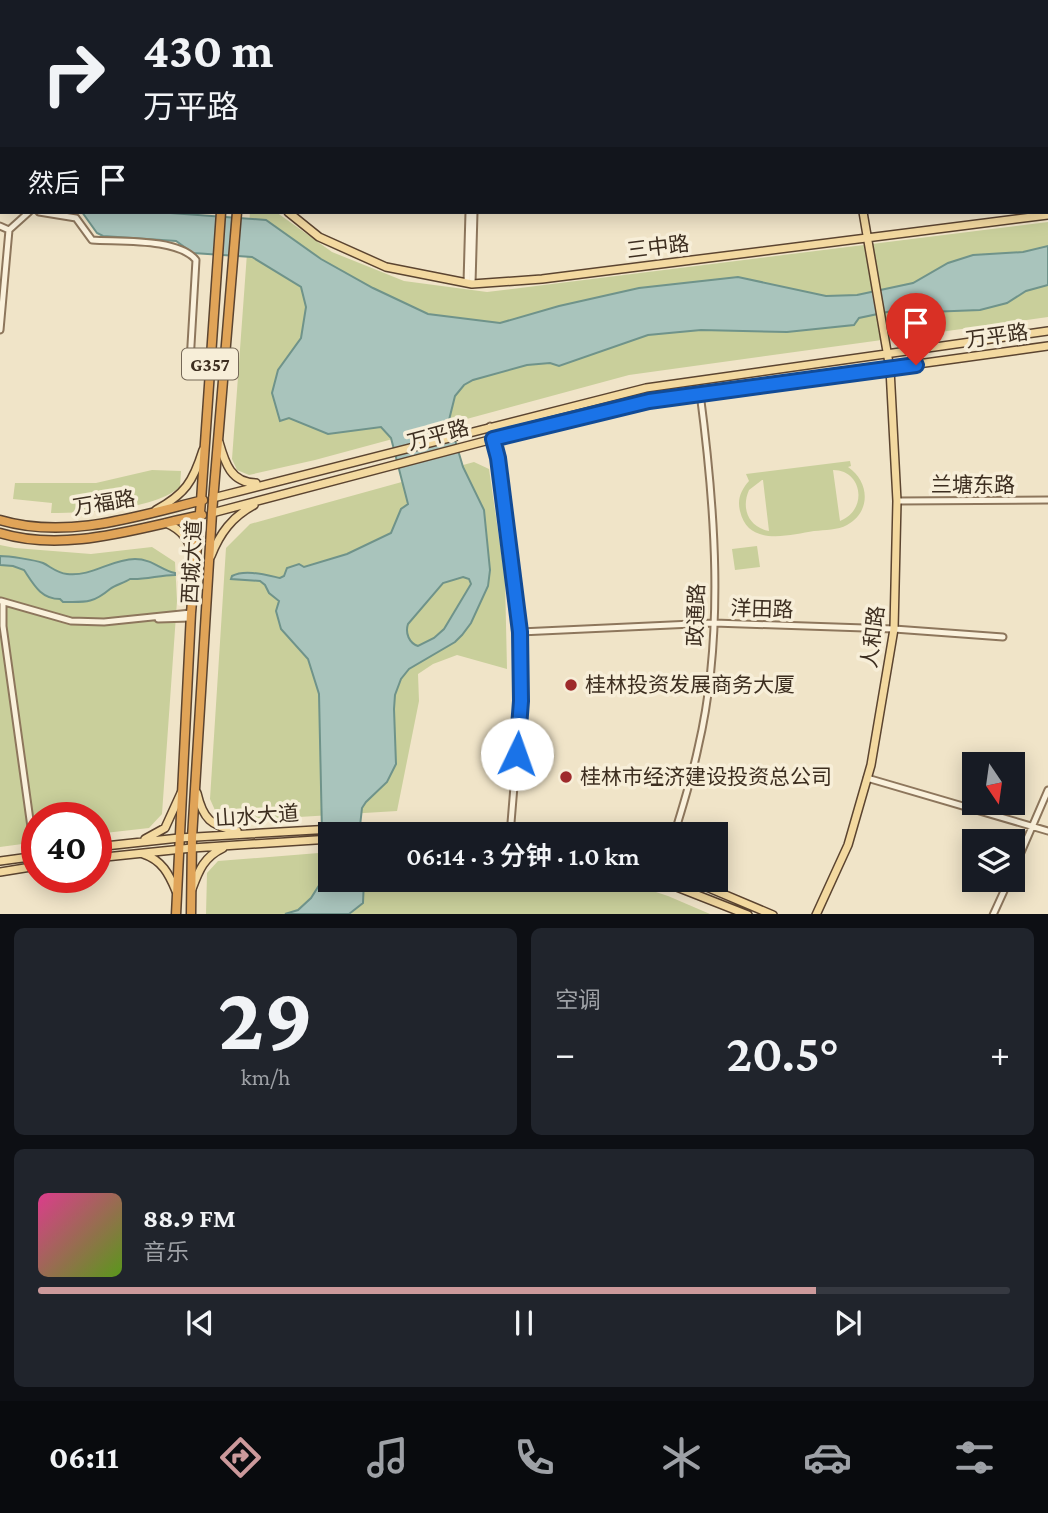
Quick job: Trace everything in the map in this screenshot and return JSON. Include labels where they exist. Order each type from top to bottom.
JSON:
[{"type":"highway","name":"西城大道","points":[[176,914],[190,615],[200,515],[221,214]]},
{"type":"highway","name":"西城大道","points":[[191,914],[192,838],[212,513],[237,214]]},
{"type":"highway","name":"万福路","points":[[0,520],[51,528],[98,523],[213,498]]},
{"type":"highway","name":"万福路","points":[[0,533],[50,540],[87,538],[212,513]]},
{"type":"main road","name":"三中路","points":[[290,214],[319,237],[386,267],[469,283],[542,279],[1048,215]]},
{"type":"main road","name":"人和路","points":[[816,914],[848,845],[867,778],[894,629],[897,501],[890,369],[863,214]]},
{"type":"main road","name":"万平路","points":[[213,498],[646,388],[1048,331]]},
{"type":"main road","name":"万平路","points":[[212,513],[649,401],[1048,346]]},
{"type":"main road","points":[[218,439],[232,475],[250,483],[268,484]]},
{"type":"main road","points":[[149,513],[175,499],[187,488],[197,470],[205,443]]},
{"type":"main road","points":[[209,560],[231,520],[264,499]]},
{"type":"main road","points":[[166,523],[187,537],[195,560]]},
{"type":"main road","points":[[196,790],[206,816],[214,826],[248,833]]},
{"type":"main road","points":[[138,842],[165,828],[181,792]]},
{"type":"main road","name":"山水大道","points":[[112,845],[318,829]]},
{"type":"main road","name":"山水大道","points":[[112,856],[237,844],[318,840]]},
{"type":"main road","points":[[190,893],[206,858],[222,848],[237,844]]},
{"type":"main road","points":[[139,853],[163,865],[176,891]]},
{"type":"main road","points":[[0,861],[21,858]]},
{"type":"main road","points":[[0,872],[21,869]]},
{"type":"main road","points":[[690,892],[745,914]]},
{"type":"main road","points":[[718,892],[771,914]]},
{"type":"street","points":[[0,330],[9,230],[27,214]]},
{"type":"street","points":[[51,214],[76,218],[92,240],[175,246],[193,256],[196,260],[190,362]]},
{"type":"street","points":[[469,283],[472,214]]},
{"type":"street","points":[[0,226],[9,230]]},
{"type":"street","name":"政通路","points":[[678,822],[699,746],[709,682],[714,623],[710,463],[701,393]]},
{"type":"street","points":[[490,426],[498,458],[520,632],[521,701],[511,822]]},
{"type":"street","name":"兰塘东路","points":[[897,501],[1048,500]]},
{"type":"street","points":[[28,802],[1,603],[71,621],[104,622],[190,615]]},
{"type":"street","name":"洋田路","points":[[520,632],[714,623],[894,629],[1003,637]]},
{"type":"street","points":[[867,778],[1048,831]]},
{"type":"street","points":[[1025,845],[1048,790]]},
{"type":"street","points":[[993,914],[1004,892]]},
{"type":"green space","points":[[250,214],[279,214],[332,252],[404,281],[487,292],[1048,222],[1048,317],[629,375],[315,460],[249,475],[237,470],[232,459]]},
{"type":"green space","points":[[850,461],[851,466],[848,467],[855,473],[864,489],[864,505],[855,519],[840,528],[782,536],[760,534],[751,530],[744,522],[740,511],[740,495],[749,481],[746,474]],"holes":[[[833,470],[851,476],[858,491],[855,508],[849,516],[840,521]],[[763,480],[769,531],[751,521],[746,510],[749,490]]]},
{"type":"green space","points":[[474,462],[489,469],[505,579],[507,669],[457,655],[433,664],[418,674],[419,701],[397,811],[232,821],[218,817],[210,799],[226,548],[250,524]]},
{"type":"green space","points":[[152,470],[181,471],[180,487],[153,501],[118,509],[82,512],[51,513],[52,503],[13,499],[15,483],[96,483]]},
{"type":"green space","points":[[0,545],[91,554],[152,547],[175,562],[177,601],[162,814],[149,828],[112,832],[112,802],[21,802],[21,844],[0,847]]},
{"type":"green space","points":[[757,546],[760,567],[735,570],[732,549]]},
{"type":"green space","points":[[318,853],[318,892],[656,892],[710,914],[206,914],[207,873],[218,861]]},
{"type":"water","points":[[83,214],[184,214],[266,220],[321,259],[428,314],[500,323],[639,288],[738,277],[826,296],[857,295],[913,283],[948,263],[973,255],[1023,252],[1048,246],[1048,285],[1026,291],[1007,303],[980,310],[928,312],[906,308],[859,318],[854,325],[787,332],[701,330],[648,335],[559,366],[550,363],[527,365],[464,385],[455,396],[449,420],[463,467],[484,510],[490,570],[488,586],[471,623],[462,635],[455,642],[409,669],[401,679],[395,695],[394,709],[396,764],[387,782],[362,808],[360,822],[322,822],[319,694],[308,659],[281,629],[276,611],[279,601],[269,593],[265,585],[260,581],[231,579],[237,574],[249,573],[280,578],[284,576],[287,568],[299,564],[304,567],[347,554],[391,533],[401,509],[408,504],[391,438],[381,427],[328,434],[289,418],[280,421],[272,393],[278,370],[301,338],[306,307],[301,287],[252,257],[193,253],[176,241],[103,236],[97,233]],"holes":[[[463,577],[469,579],[471,584],[444,629],[418,646],[412,643],[407,634],[408,624],[443,583]]]},
{"type":"water","points":[[0,556],[43,563],[67,574],[85,573],[126,560],[141,559],[175,575],[130,579],[93,600],[63,602],[43,594],[24,570],[0,565]]},
{"type":"water","points":[[318,887],[318,892],[363,892],[363,903],[349,914],[285,914],[298,910]]},
{"type":"place","name":"桂林投资发展商务大厦","points":[[571,685]]},
{"type":"place","name":"桂林市经济建设投资总公司","points":[[566,777]]},
{"type":"route","points":[[517,754],[521,701],[520,632],[498,458],[493,439],[649,401],[916,365]]}]
